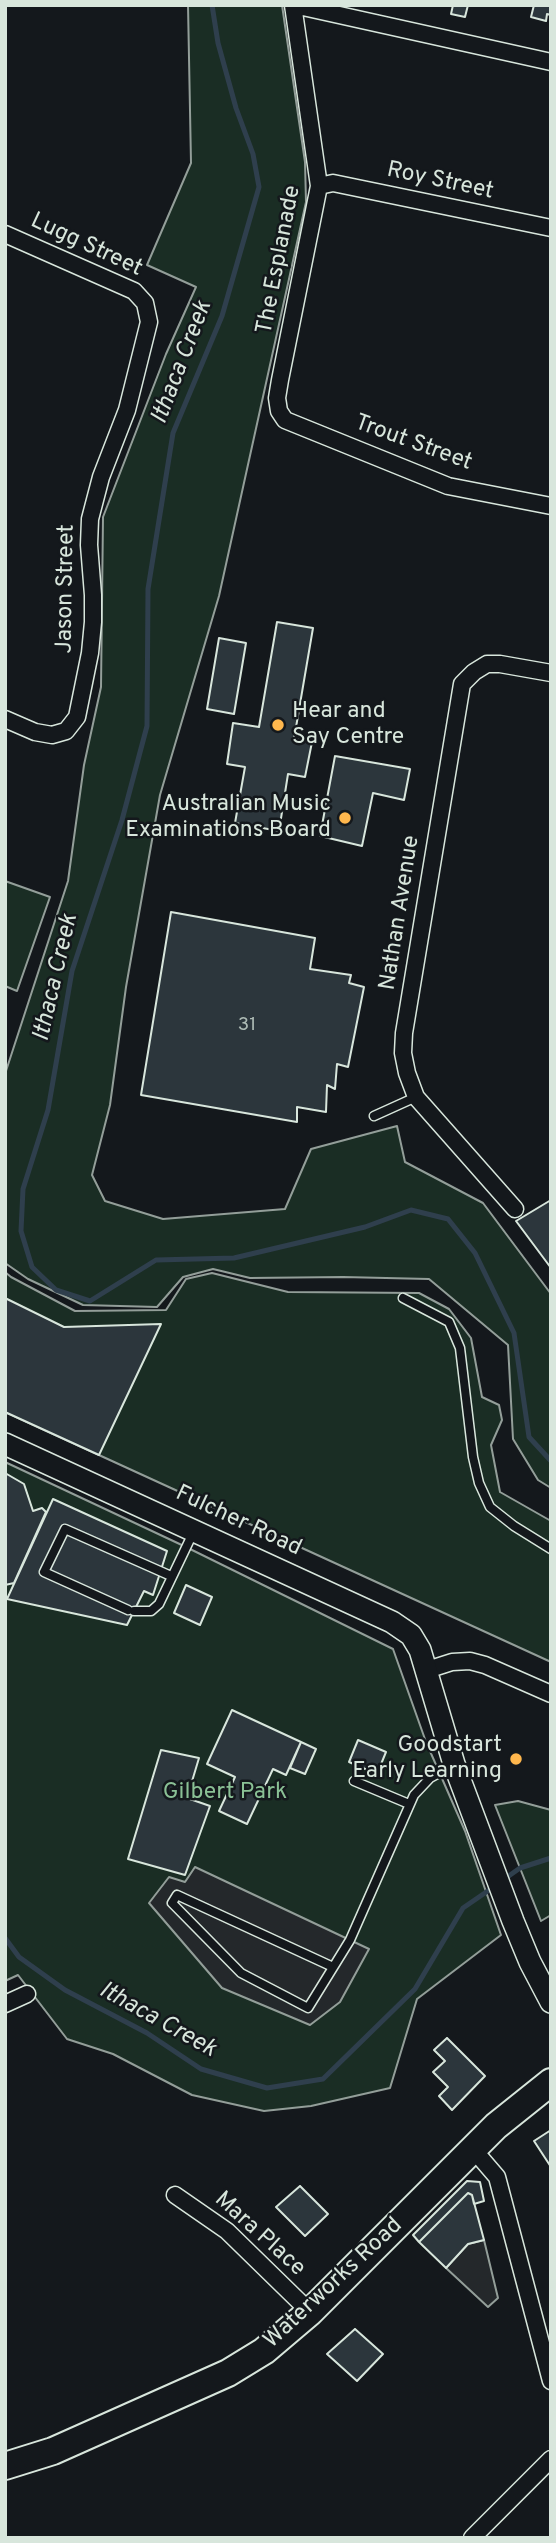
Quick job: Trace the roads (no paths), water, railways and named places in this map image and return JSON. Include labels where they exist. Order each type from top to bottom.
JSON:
[{"type":"main road","name":"Waterworks Road","points":[[5,2466],[53,2451],[228,2374],[279,2340],[473,2149],[522,2104],[551,2082]]},
{"type":"street","points":[[293,5],[551,62]]},
{"type":"street","name":"The Esplanade","points":[[278,398],[320,186],[293,5]]},
{"type":"street","name":"Roy Street","points":[[320,186],[333,183],[551,228]]},
{"type":"street","name":"Lugg Street","points":[[5,234],[127,288],[145,303]]},
{"type":"street","name":"Jason Street","points":[[5,719],[35,732],[52,735],[66,731],[77,717],[90,653],[93,622],[90,519],[101,477],[127,410],[141,358],[149,322],[145,303]]},
{"type":"street","name":"Trout Street","points":[[278,398],[279,411],[285,420],[447,486],[551,506]]},
{"type":"street","name":"Nathan Avenue","points":[[515,1209],[416,1097],[403,1053],[404,1033],[463,684],[474,672],[487,664],[551,673]]},
{"type":"street","name":"Fulcher Road","points":[[5,1444],[398,1625],[416,1642],[427,1670],[454,1764],[513,1921],[551,2002]]},
{"type":"street","points":[[427,1670],[452,1662],[470,1661],[551,1694]]},
{"type":"street","points":[[5,2004],[27,1994]]},
{"type":"street","points":[[473,2149],[496,2177],[551,2381]]},
{"type":"street","name":"Mara Place","points":[[175,2194],[227,2231],[310,2312]]},
{"type":"street","points":[[472,2538],[551,2459]]},
{"type":"lane","points":[[374,1116],[416,1097]]},
{"type":"lane","points":[[403,1298],[449,1322],[460,1348],[472,1457],[479,1483],[490,1507],[551,1549]]},
{"type":"lane","points":[[171,1576],[65,1529],[44,1572],[131,1611],[148,1612],[155,1608],[194,1531]]},
{"type":"lane","points":[[333,1967],[177,1895],[172,1903],[241,1973],[308,2008],[350,1940],[409,1804],[420,1786],[454,1764]]},
{"type":"lane","points":[[354,1781],[409,1804]]},
{"type":"waterway","name":"Ithaca Creek","points":[[212,5],[218,43],[236,108],[253,154],[259,187],[222,316],[173,433],[148,589],[147,726],[122,820],[72,971],[48,1110],[23,1189],[21,1231],[32,1267],[56,1290],[90,1301],[156,1260],[234,1258],[365,1227],[411,1210],[448,1219],[475,1253],[514,1333],[529,1437],[551,1461]]},
{"type":"waterway","name":"Ithaca Creek","points":[[503,1880],[520,1868],[551,1858]]},
{"type":"waterway","name":"Ithaca Creek","points":[[5,1938],[19,1957],[65,1990],[147,2033],[201,2069],[267,2088],[323,2079],[415,1989],[463,1908],[495,1886]]},
{"type":"place","name":"Hear and Say Centre","points":[[278,725]]},
{"type":"place","name":"Australian Music Examinations Board","points":[[345,818]]},
{"type":"place","name":"Goodstart Early Learning","points":[[516,1759]]},
{"type":"park label","name":"Gilbert Park","points":[[225,1793]]}]
